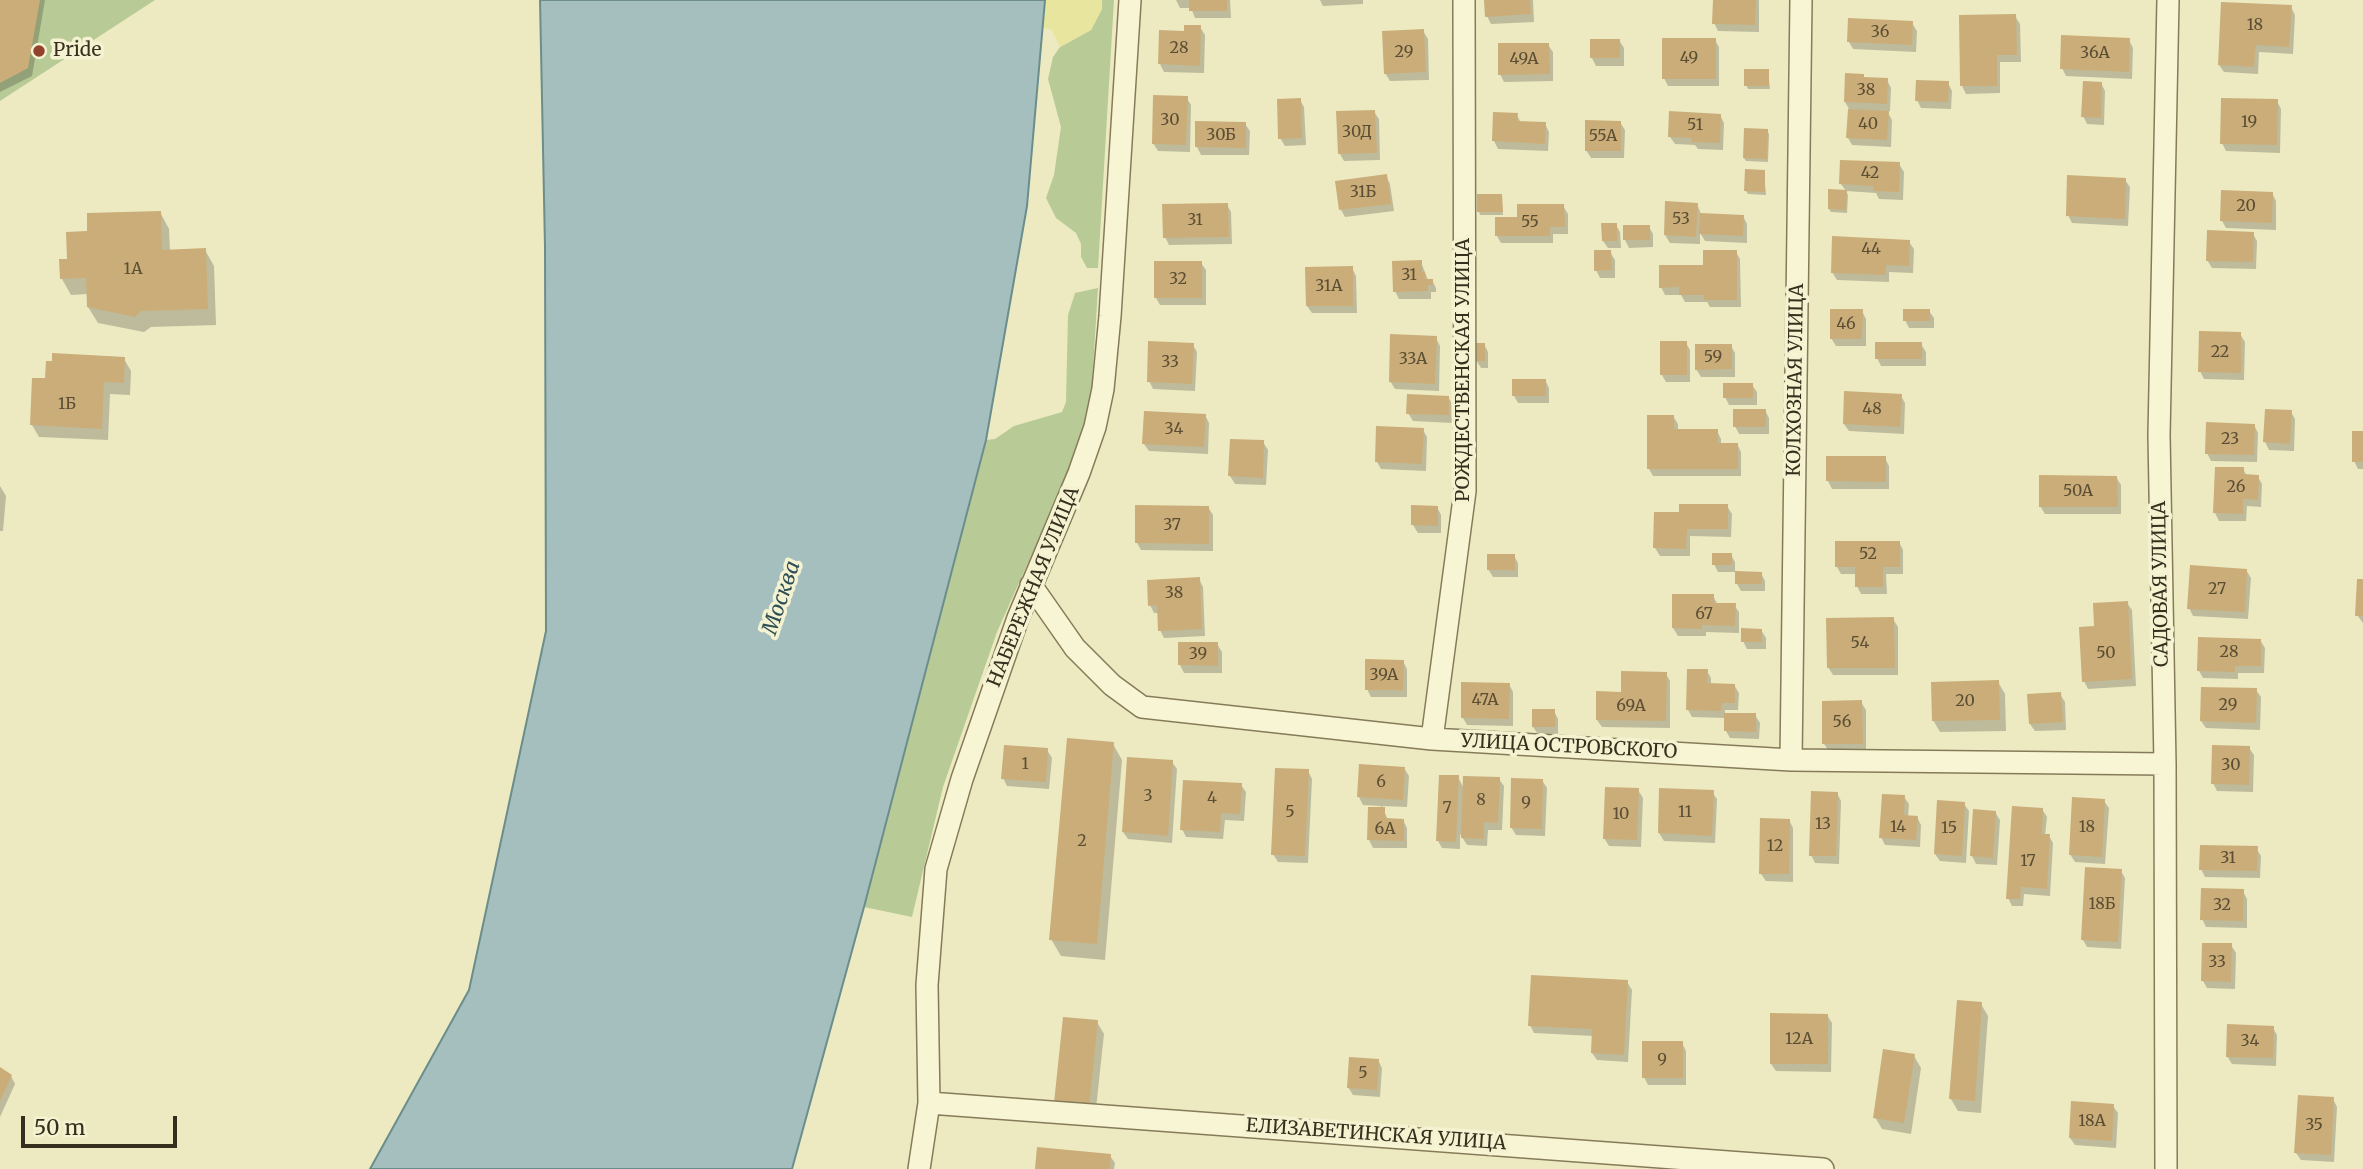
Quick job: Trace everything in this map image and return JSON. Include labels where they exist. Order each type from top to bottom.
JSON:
[{"type":"street","name":"НАБЕРЕЖНАЯ УЛИЦА","points":[[919,1169],[929,1103],[928,985],[936,869],[962,779],[1031,585],[1079,473],[1103,389],[1111,316],[1129,0]]},
{"type":"street","name":"РОЖДЕСТВЕНСКАЯ УЛИЦА","points":[[1432,739],[1465,491],[1464,0]]},
{"type":"street","name":"КОЛХОЗНАЯ УЛИЦА","points":[[1791,760],[1801,0]]},
{"type":"street","name":"САДОВАЯ УЛИЦА","points":[[2168,0],[2158,435],[2171,1168]]},
{"type":"street","name":"УЛИЦА ОСТРОВСКОГО","points":[[1031,585],[1075,648],[1112,685],[1142,707],[1432,739],[1791,760],[2165,764]]},
{"type":"street","name":"ЕЛИЗАВЕТИНСКАЯ УЛИЦА","points":[[929,1103],[1823,1169]]},
{"type":"green space","name":"Pride","points":[[0,0],[155,0],[0,101]]},
{"type":"green space","points":[[1102,0],[1114,0],[1098,268],[1087,268],[1081,257],[1081,244],[1076,233],[1056,218],[1046,198],[1054,175],[1061,127],[1048,79],[1053,57],[1060,47],[1091,30],[1102,9]]},
{"type":"green space","points":[[1098,288],[1091,401],[1070,469],[997,632],[943,787],[912,917],[864,907],[986,440],[995,439],[1014,426],[1062,412],[1066,402],[1068,315],[1075,293]]},
{"type":"sand","points":[[1045,0],[1102,0],[1102,9],[1091,30],[1060,47],[1051,29],[1043,28]]},
{"type":"water","name":"Москва","points":[[540,0],[1045,0],[1027,206],[986,440],[864,907],[792,1169],[370,1169],[469,990],[546,631],[545,247]]},
{"type":"building","points":[[0,0],[40,0],[28,68],[0,83]]},
{"type":"building","points":[[1189,0],[1227,0],[1227,11],[1189,11]]},
{"type":"building","points":[[1484,0],[1530,0],[1531,14],[1485,17]]},
{"type":"building","points":[[1713,0],[1756,0],[1755,25],[1712,24]]},
{"type":"building","points":[[2221,2],[2292,5],[2289,47],[2256,45],[2254,67],[2218,65]]},
{"type":"building","points":[[2016,14],[2017,55],[1997,55],[1997,86],[1960,86],[1959,15]]},
{"type":"building","points":[[1848,18],[1913,21],[1912,45],[1847,42]]},
{"type":"building","points":[[1184,25],[1201,25],[1200,66],[1158,64],[1159,30],[1184,31]]},
{"type":"building","points":[[1424,29],[1426,72],[1384,74],[1382,31]]},
{"type":"building","points":[[2061,35],[2130,38],[2129,72],[2060,69]]},
{"type":"building","points":[[1662,38],[1716,38],[1716,79],[1662,79]]},
{"type":"building","points":[[1590,39],[1620,39],[1620,58],[1590,58]]},
{"type":"building","points":[[1498,43],[1549,43],[1550,74],[1498,75]]},
{"type":"building","points":[[1744,69],[1769,69],[1769,86],[1744,86]]},
{"type":"building","points":[[1845,73],[1888,78],[1887,104],[1844,102]]},
{"type":"building","points":[[1916,80],[1949,81],[1948,102],[1915,101]]},
{"type":"building","points":[[2083,81],[2102,82],[2101,118],[2081,117]]},
{"type":"building","points":[[1153,95],[1188,96],[1186,145],[1152,144]]},
{"type":"building","points":[[1301,98],[1302,138],[1278,139],[1277,99]]},
{"type":"building","points":[[2221,98],[2278,99],[2277,145],[2220,144]]},
{"type":"building","points":[[1848,109],[1889,111],[1887,140],[1846,138]]},
{"type":"building","points":[[1375,110],[1377,153],[1338,154],[1336,111]]},
{"type":"building","points":[[1669,111],[1721,114],[1720,143],[1691,142],[1692,138],[1668,137]]},
{"type":"building","points":[[1493,112],[1518,113],[1517,121],[1546,122],[1545,144],[1492,141]]},
{"type":"building","points":[[1585,120],[1621,121],[1621,151],[1585,151]]},
{"type":"building","points":[[1195,121],[1246,122],[1246,148],[1195,147]]},
{"type":"building","points":[[1744,128],[1768,129],[1767,159],[1743,158]]},
{"type":"building","points":[[1840,160],[1900,162],[1899,192],[1873,191],[1873,186],[1839,184]]},
{"type":"building","points":[[1745,169],[1765,170],[1765,192],[1744,191]]},
{"type":"building","points":[[1387,174],[1391,204],[1339,210],[1335,181]]},
{"type":"building","points":[[2067,175],[2126,178],[2125,219],[2066,216]]},
{"type":"building","points":[[1828,189],[1847,190],[1846,210],[1828,209]]},
{"type":"building","points":[[2221,190],[2273,192],[2272,223],[2220,221]]},
{"type":"building","points":[[1477,194],[1502,194],[1503,212],[1477,212]]},
{"type":"building","points":[[1665,201],[1698,203],[1696,237],[1664,235]]},
{"type":"building","points":[[1228,203],[1229,237],[1163,238],[1162,204]]},
{"type":"building","points":[[1517,204],[1564,204],[1565,227],[1550,227],[1550,236],[1495,236],[1495,217],[1517,217]]},
{"type":"building","points":[[161,211],[162,250],[206,248],[208,309],[141,311],[135,317],[87,307],[86,278],[60,279],[59,259],[67,259],[66,232],[87,231],[87,213]]},
{"type":"building","points":[[1700,213],[1744,215],[1743,236],[1699,234]]},
{"type":"building","points":[[1601,223],[1617,223],[1617,241],[1602,241]]},
{"type":"building","points":[[1623,225],[1650,225],[1650,240],[1623,240]]},
{"type":"building","points":[[2207,230],[2254,232],[2253,262],[2206,261]]},
{"type":"building","points":[[1832,236],[1910,240],[1909,266],[1886,265],[1886,275],[1831,273]]},
{"type":"building","points":[[1594,250],[1611,250],[1612,270],[1594,271]]},
{"type":"building","points":[[1703,250],[1737,250],[1737,300],[1704,300],[1704,295],[1679,295],[1679,287],[1659,288],[1659,265],[1703,265]]},
{"type":"building","points":[[1422,260],[1425,279],[1433,279],[1433,285],[1428,285],[1428,291],[1393,292],[1392,261]]},
{"type":"building","points":[[1154,261],[1202,261],[1202,298],[1154,298]]},
{"type":"building","points":[[1353,266],[1353,306],[1306,306],[1305,267]]},
{"type":"building","points":[[1830,309],[1863,309],[1862,339],[1830,339]]},
{"type":"building","points":[[1903,309],[1930,309],[1930,321],[1903,321]]},
{"type":"building","points":[[2199,331],[2241,332],[2241,373],[2198,372]]},
{"type":"building","points":[[1390,334],[1437,336],[1435,384],[1389,382]]},
{"type":"building","points":[[1148,341],[1194,343],[1192,384],[1147,382]]},
{"type":"building","points":[[1660,341],[1687,341],[1687,375],[1660,375]]},
{"type":"building","points":[[1875,342],[1922,342],[1922,359],[1875,359]]},
{"type":"building","points":[[1474,343],[1485,343],[1485,361],[1474,361]]},
{"type":"building","points":[[1695,344],[1732,344],[1732,369],[1695,370]]},
{"type":"building","points":[[52,353],[125,357],[124,383],[104,382],[102,429],[30,425],[32,378],[45,378],[46,361],[52,361]]},
{"type":"building","points":[[1512,379],[1546,379],[1546,396],[1512,396]]},
{"type":"building","points":[[1723,383],[1753,383],[1753,398],[1723,398]]},
{"type":"building","points":[[1844,391],[1902,394],[1900,427],[1843,424]]},
{"type":"building","points":[[1407,394],[1449,396],[1449,415],[1406,414]]},
{"type":"building","points":[[1733,409],[1766,409],[1766,427],[1733,427]]},
{"type":"building","points":[[2265,409],[2292,410],[2290,444],[2263,442]]},
{"type":"building","points":[[1144,411],[1206,414],[1204,447],[1142,444]]},
{"type":"building","points":[[1647,415],[1674,415],[1674,429],[1718,429],[1718,443],[1738,443],[1738,469],[1647,469]]},
{"type":"building","points":[[2206,422],[2255,424],[2254,455],[2205,454]]},
{"type":"building","points":[[1376,426],[1424,428],[1422,464],[1375,462]]},
{"type":"building","points":[[2352,431],[2363,431],[2363,462],[2352,462]]},
{"type":"building","points":[[1230,439],[1264,440],[1263,478],[1228,476]]},
{"type":"building","points":[[1826,456],[1886,456],[1886,482],[1826,481]]},
{"type":"building","points":[[2215,467],[2244,467],[2244,474],[2259,475],[2258,500],[2243,499],[2243,514],[2213,513]]},
{"type":"building","points":[[2039,475],[2117,476],[2118,507],[2039,507]]},
{"type":"building","points":[[1679,504],[1728,504],[1728,529],[1687,529],[1686,549],[1653,548],[1654,512],[1679,512]]},
{"type":"building","points":[[1135,505],[1209,506],[1209,544],[1135,543]]},
{"type":"building","points":[[1411,505],[1438,506],[1438,526],[1411,525]]},
{"type":"building","points":[[1835,541],[1900,541],[1900,567],[1883,567],[1883,587],[1855,587],[1855,567],[1835,567]]},
{"type":"building","points":[[1712,553],[1732,553],[1732,565],[1712,565]]},
{"type":"building","points":[[1487,554],[1515,554],[1515,570],[1487,570]]},
{"type":"building","points":[[2190,565],[2247,569],[2245,612],[2187,609]]},
{"type":"building","points":[[1735,571],[1762,572],[1762,584],[1735,584]]},
{"type":"building","points":[[1200,577],[1202,629],[1158,631],[1157,605],[1148,606],[1147,580]]},
{"type":"building","points":[[2357,579],[2363,579],[2363,616],[2355,616]]},
{"type":"building","points":[[1672,594],[1714,594],[1714,603],[1736,603],[1735,626],[1672,628]]},
{"type":"building","points":[[2128,601],[2132,679],[2082,682],[2079,627],[2094,626],[2093,603]]},
{"type":"building","points":[[1894,617],[1895,668],[1827,668],[1826,618]]},
{"type":"building","points":[[1741,628],[1762,629],[1762,642],[1741,642]]},
{"type":"building","points":[[2198,637],[2261,639],[2261,666],[2235,666],[2235,672],[2197,671]]},
{"type":"building","points":[[1178,642],[1218,642],[1218,666],[1178,665]]},
{"type":"building","points":[[1365,659],[1404,660],[1403,690],[1365,690]]},
{"type":"building","points":[[1687,669],[1708,669],[1707,683],[1735,684],[1735,703],[1722,703],[1721,711],[1686,710]]},
{"type":"building","points":[[1621,671],[1667,672],[1666,721],[1596,720],[1596,691],[1621,692]]},
{"type":"building","points":[[1999,680],[2000,720],[1932,721],[1931,682]]},
{"type":"building","points":[[1461,682],[1510,683],[1509,719],[1461,718]]},
{"type":"building","points":[[2201,687],[2257,688],[2256,723],[2200,721]]},
{"type":"building","points":[[2061,692],[2063,722],[2029,724],[2027,694]]},
{"type":"building","points":[[1862,700],[1863,744],[1822,744],[1822,701]]},
{"type":"building","points":[[1532,709],[1555,709],[1555,727],[1532,727]]},
{"type":"building","points":[[1724,713],[1756,713],[1756,732],[1724,731]]},
{"type":"building","points":[[1067,738],[1114,742],[1097,944],[1049,940]]},
{"type":"building","points":[[1004,745],[1048,748],[1046,782],[1001,779]]},
{"type":"building","points":[[2212,745],[2250,746],[2249,785],[2211,784]]},
{"type":"building","points":[[1127,757],[1173,760],[1168,836],[1122,832]]},
{"type":"building","points":[[1359,764],[1405,767],[1403,800],[1357,797]]},
{"type":"building","points":[[1275,768],[1309,769],[1305,856],[1271,855]]},
{"type":"building","points":[[1439,775],[1459,775],[1456,842],[1436,841]]},
{"type":"building","points":[[1463,776],[1500,777],[1498,823],[1484,822],[1484,839],[1461,838]]},
{"type":"building","points":[[1511,778],[1543,779],[1542,829],[1510,828]]},
{"type":"building","points":[[1183,780],[1242,783],[1240,814],[1221,813],[1220,832],[1180,830]]},
{"type":"building","points":[[1605,787],[1639,788],[1637,840],[1603,839]]},
{"type":"building","points":[[1659,788],[1714,790],[1712,836],[1658,833]]},
{"type":"building","points":[[1811,791],[1838,792],[1836,856],[1809,856]]},
{"type":"building","points":[[1882,794],[1905,795],[1904,815],[1918,816],[1916,840],[1879,838]]},
{"type":"building","points":[[2072,797],[2105,799],[2102,857],[2069,855]]},
{"type":"building","points":[[1937,800],[1965,802],[1962,856],[1934,854]]},
{"type":"building","points":[[2012,806],[2043,808],[2042,834],[2050,834],[2047,889],[2021,887],[2020,899],[2006,899]]},
{"type":"building","points":[[1368,807],[1385,807],[1385,818],[1404,819],[1404,841],[1367,840]]},
{"type":"building","points":[[1973,809],[1996,811],[1993,858],[1970,856]]},
{"type":"building","points":[[1760,818],[1790,819],[1789,874],[1759,874]]},
{"type":"building","points":[[2200,845],[2258,846],[2257,871],[2199,870]]},
{"type":"building","points":[[2085,867],[2122,869],[2118,942],[2081,940]]},
{"type":"building","points":[[2201,888],[2244,889],[2243,921],[2200,920]]},
{"type":"building","points":[[2202,943],[2232,943],[2231,982],[2201,981]]},
{"type":"building","points":[[1531,975],[1628,980],[1624,1055],[1591,1053],[1592,1029],[1528,1026]]},
{"type":"building","points":[[1957,1000],[1982,1002],[1975,1101],[1949,1099]]},
{"type":"building","points":[[1770,1013],[1828,1014],[1828,1064],[1770,1064]]},
{"type":"building","points":[[1063,1017],[1098,1020],[1089,1107],[1054,1103]]},
{"type":"building","points":[[2227,1024],[2274,1026],[2273,1058],[2226,1057]]},
{"type":"building","points":[[1642,1041],[1683,1041],[1683,1078],[1642,1078]]},
{"type":"building","points":[[1883,1049],[1915,1054],[1904,1123],[1873,1118]]},
{"type":"building","points":[[1349,1057],[1379,1059],[1377,1090],[1347,1088]]},
{"type":"building","points":[[0,1067],[12,1075],[0,1101]]},
{"type":"building","points":[[2298,1095],[2334,1097],[2331,1155],[2294,1153]]},
{"type":"building","points":[[2071,1101],[2114,1104],[2112,1141],[2069,1138]]},
{"type":"building","points":[[1037,1147],[1111,1154],[1110,1169],[1035,1169]]},
{"type":"place","name":"Pride","points":[[39,51]]}]
